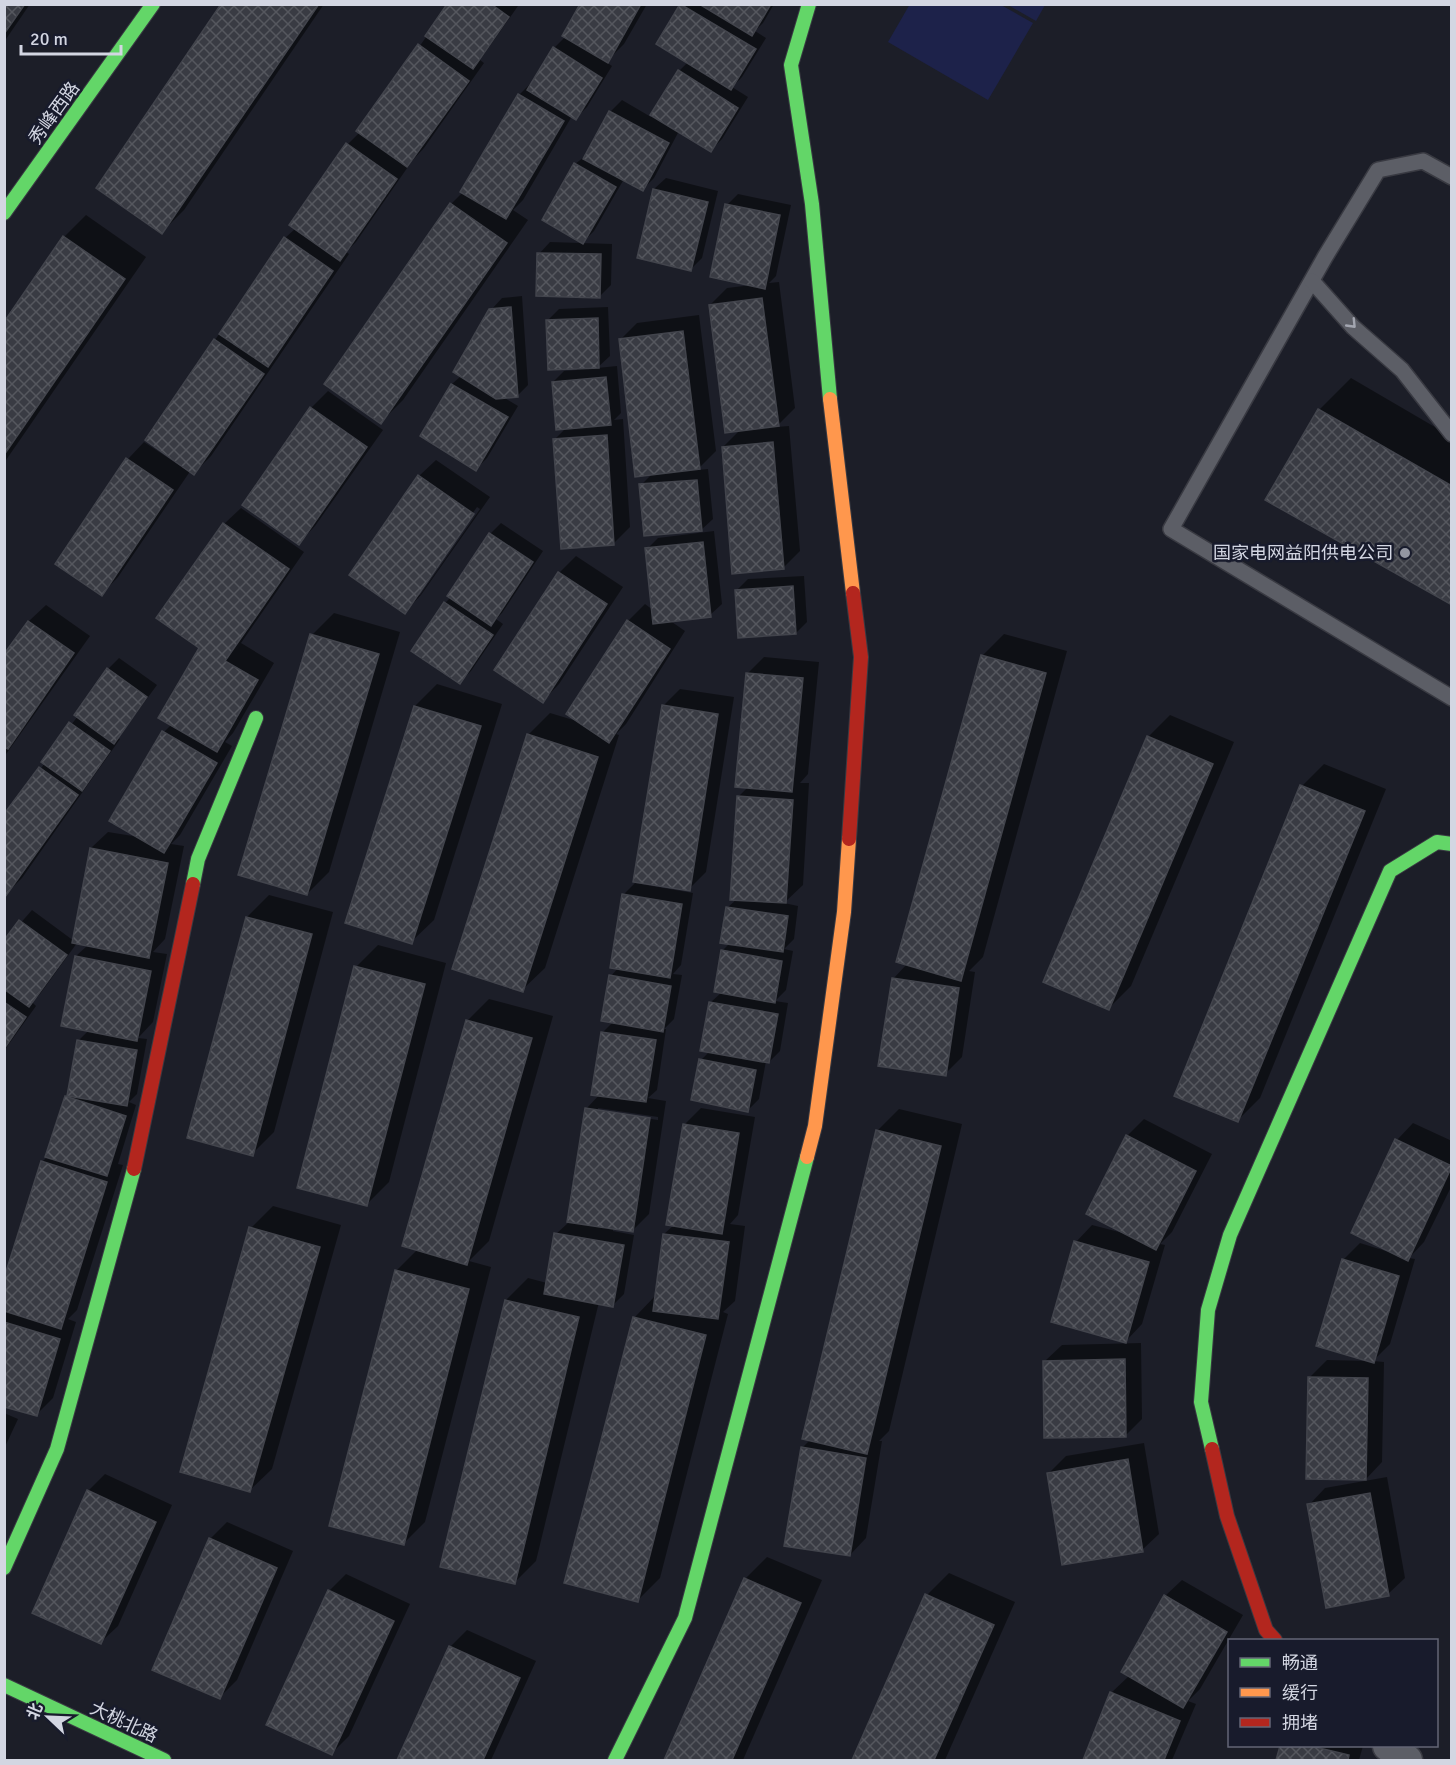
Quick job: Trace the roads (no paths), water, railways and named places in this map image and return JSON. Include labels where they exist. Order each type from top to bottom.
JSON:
[{"type":"street","name":"秀峰西路","points":[[4,213],[153,4]]},
{"type":"street","points":[[615,1761],[685,1618],[815,1126],[844,912],[861,657],[825,359],[812,204],[791,65],[809,4]]},
{"type":"street","points":[[4,1568],[57,1449],[138,1156],[198,859],[256,718]]},
{"type":"street","points":[[1273,1639],[1266,1630],[1227,1516],[1201,1402],[1208,1310],[1230,1235],[1390,871],[1437,842],[1452,844]]},
{"type":"street","name":"大桃北路","points":[[4,1685],[164,1761]]},
{"type":"street","points":[[1389,1747],[1407,1761]]},
{"type":"lane","points":[[1452,177],[1424,161],[1377,170],[1171,529],[1452,698]]},
{"type":"lane","points":[[1312,281],[1353,327],[1402,370],[1452,434]]},
{"type":"place","name":"国家电网益阳供电公司","points":[[1405,553]]}]
